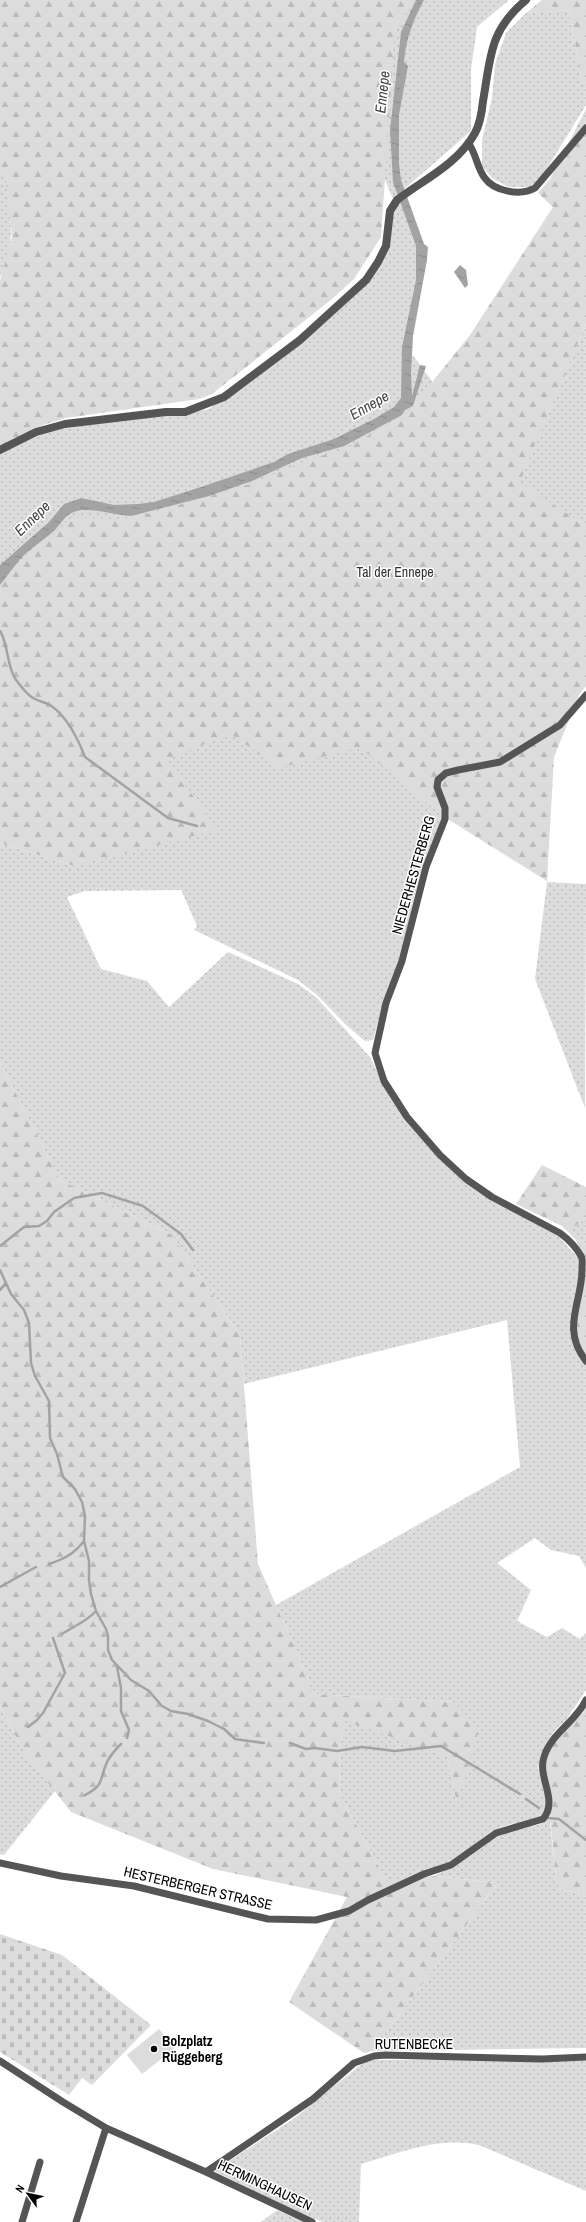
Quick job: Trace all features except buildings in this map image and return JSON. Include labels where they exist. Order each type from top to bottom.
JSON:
[{"type":"street","points":[[0,450],[36,432],[65,424],[166,412],[185,412],[224,396],[300,340],[366,280],[378,262],[386,246],[390,211],[396,200],[453,160],[469,144],[476,131],[481,113],[493,45],[500,29],[510,15],[526,0]]},
{"type":"street","points":[[469,144],[474,151],[482,174],[490,183],[508,191],[526,192],[535,188],[586,128]]},
{"type":"street","name":"NIEDERHESTERBERG","points":[[586,695],[560,725],[500,762],[446,773],[438,780],[437,788],[445,808],[445,819],[426,868],[402,961],[386,1002],[375,1053],[384,1081],[408,1117],[440,1156],[466,1179],[492,1197],[538,1221],[569,1240],[582,1256],[582,1274],[574,1311],[574,1336],[586,1360]]},
{"type":"street","name":"HESTERBERGER STRASSE","points":[[0,1863],[61,1876],[134,1886],[268,1919],[316,1920],[349,1911],[368,1900],[417,1877],[451,1865],[496,1833],[543,1819],[548,1813],[549,1799],[542,1769],[544,1757],[550,1743],[581,1710],[586,1700]]},
{"type":"street","name":"RUTENBECKE","points":[[206,2172],[313,2099],[354,2063],[365,2058],[385,2055],[542,2059],[586,2057]]},
{"type":"street","name":"HERMINGHAUSEN","points":[[0,2060],[62,2102],[106,2128],[206,2172],[312,2222]]},
{"type":"street","points":[[76,2222],[106,2128]]},
{"type":"street","points":[[22,2222],[40,2162]]},
{"type":"green space","points":[[0,0],[415,0],[395,30],[381,237],[354,279],[332,299],[212,394],[199,399],[66,418],[43,425],[0,447],[0,281],[12,237],[6,176],[0,176]]},
{"type":"green space","points":[[407,0],[509,0],[477,27],[471,70],[471,131],[402,191],[423,253],[408,349],[509,483],[311,759],[360,746],[443,816],[423,867],[414,898],[401,959],[384,1001],[373,1040],[365,1041],[346,1025],[317,995],[298,980],[194,930],[197,926],[181,890],[85,891],[67,897],[101,969],[147,981],[169,1007],[228,952],[298,984],[316,997],[370,1057],[383,1083],[439,1158],[465,1183],[488,1198],[558,1236],[578,1258],[586,1363],[586,1568],[579,1556],[551,1550],[535,1538],[497,1563],[531,1590],[517,1621],[547,1637],[562,1628],[580,1639],[586,1633],[586,1690],[566,1720],[555,1730],[547,1742],[538,1768],[546,1799],[545,1809],[540,1817],[531,1822],[511,1824],[492,1831],[450,1863],[401,1880],[386,1880],[340,1795],[339,1753],[345,1720],[447,1756],[457,1803],[454,1702],[315,1694],[276,1605],[520,1467],[507,1320],[244,1384],[240,1335],[172,1235],[60,1180],[0,1062],[0,843],[74,866],[0,664],[0,454],[42,433],[166,409],[174,416],[209,409],[290,352],[355,295],[383,260],[395,204],[382,172],[392,42],[401,11]]},
{"type":"green space","points":[[542,0],[586,0],[586,83],[582,82],[569,10],[526,13]]},
{"type":"green space","points":[[569,10],[582,82],[586,83],[586,105],[543,175],[530,187],[509,187],[492,178],[482,166],[482,140],[492,98],[495,64],[506,33],[526,13]]},
{"type":"green space","name":"Tal der Ennepe","points":[[586,109],[586,324],[520,482],[586,526],[586,686],[579,695],[554,757],[547,881],[443,816],[360,747],[279,768],[231,734],[167,759],[217,830],[74,866],[0,843],[0,587],[26,559],[72,517],[121,519],[144,515],[251,484],[313,458],[344,450],[408,412],[470,335],[553,207],[538,193],[550,179]]},
{"type":"green space","points":[[0,176],[6,176],[11,240],[6,265],[0,277]]},
{"type":"green space","points":[[586,324],[586,526],[519,483]]},
{"type":"green space","points":[[547,882],[586,884],[585,1108],[535,979]]},
{"type":"green space","points":[[0,1062],[60,1180],[172,1235],[240,1335],[258,1564],[315,1694],[454,1702],[479,1729],[457,1804],[447,1756],[345,1721],[339,1753],[340,1795],[386,1880],[434,1876],[498,1883],[372,2051],[364,2053],[289,2002],[347,1897],[213,1869],[71,1812],[25,1753],[0,1707]]},
{"type":"green space","points":[[542,1165],[586,1187],[586,1219],[570,1229],[586,1245],[586,1359],[576,1337],[584,1255],[576,1240],[562,1226],[516,1204]]},
{"type":"green space","points":[[586,1219],[586,1245],[569,1229]]},
{"type":"green space","points":[[0,1707],[25,1753],[55,1791],[4,1855],[0,1854]]},
{"type":"green space","points":[[586,1707],[586,1895],[557,1889],[545,1766],[552,1744],[583,1713]]},
{"type":"green space","points":[[549,1813],[557,1889],[586,1895],[586,2048],[372,2051],[498,1883],[434,1876],[455,1865],[497,1834],[541,1824]]},
{"type":"green space","points":[[0,1934],[62,1955],[151,2025],[92,2085],[82,2078],[69,2095],[0,2052]]},
{"type":"green space","name":"Bolzplatz Rüggeberg","points":[[159,2029],[175,2048],[142,2074],[127,2055]]},
{"type":"green space","points":[[586,2059],[586,2191],[479,2145],[464,2143],[434,2144],[361,2164],[359,2222],[323,2222],[281,2205],[214,2171],[292,2120],[363,2063],[374,2060]]},
{"type":"green space","points":[[277,2210],[304,2222],[261,2222]]},
{"type":"water","points":[[416,0],[424,0],[413,22],[406,45],[404,62],[408,66],[399,115],[399,163],[401,180],[424,244],[428,247],[413,336],[411,372],[412,396],[420,365],[426,366],[413,406],[405,410],[402,415],[344,446],[302,458],[252,481],[209,496],[131,516],[89,510],[73,512],[66,517],[54,531],[25,554],[0,585],[0,565],[49,522],[64,504],[81,498],[114,505],[154,502],[274,462],[288,454],[334,439],[394,407],[401,398],[402,347],[416,280],[416,246],[393,182],[390,130],[401,32]]},
{"type":"water","points":[[460,265],[466,270],[468,285],[465,288],[454,272]]},
{"type":"waterway","points":[[0,631],[16,680],[31,697],[50,705],[62,715],[79,743],[85,757],[168,818],[197,826]]},
{"type":"waterway","points":[[0,1246],[24,1227],[39,1226],[47,1221],[54,1212],[74,1198],[102,1193],[143,1206],[181,1234],[193,1250]]},
{"type":"waterway","points":[[0,1270],[11,1294],[24,1310],[29,1323],[31,1363],[35,1376],[49,1401],[50,1438],[57,1454],[63,1477],[75,1489],[82,1502],[85,1516],[84,1541],[89,1561],[91,1594],[96,1611],[106,1629],[108,1636],[108,1650],[112,1660],[131,1680],[149,1691],[162,1706],[171,1711],[188,1714],[208,1721],[224,1729],[235,1739],[264,1743]]},
{"type":"waterway","points":[[0,1290],[6,1283]]},
{"type":"waterway","points":[[49,1564],[68,1556],[84,1541]]},
{"type":"waterway","points":[[0,1587],[36,1567]]},
{"type":"waterway","points":[[62,1634],[84,1621],[96,1611]]},
{"type":"waterway","points":[[28,1727],[43,1713],[65,1673],[53,1638]]},
{"type":"waterway","points":[[117,1667],[121,1688],[121,1711],[129,1730],[127,1738]]},
{"type":"waterway","points":[[290,1743],[306,1749],[315,1748],[337,1751],[362,1747],[395,1751],[441,1746],[520,1794]]},
{"type":"waterway","points":[[85,1795],[99,1785],[107,1762],[121,1744]]},
{"type":"waterway","points":[[526,1799],[539,1808]]},
{"type":"waterway","points":[[547,1818],[559,1819],[586,1840]]},
{"type":"place","name":"Bolzplatz Rüggeberg","points":[[154,2049]]},
{"type":"water label","name":"Ennepe","points":[[382,92]]},
{"type":"water label","name":"Ennepe","points":[[369,405]]},
{"type":"water label","name":"Ennepe","points":[[32,518]]}]
